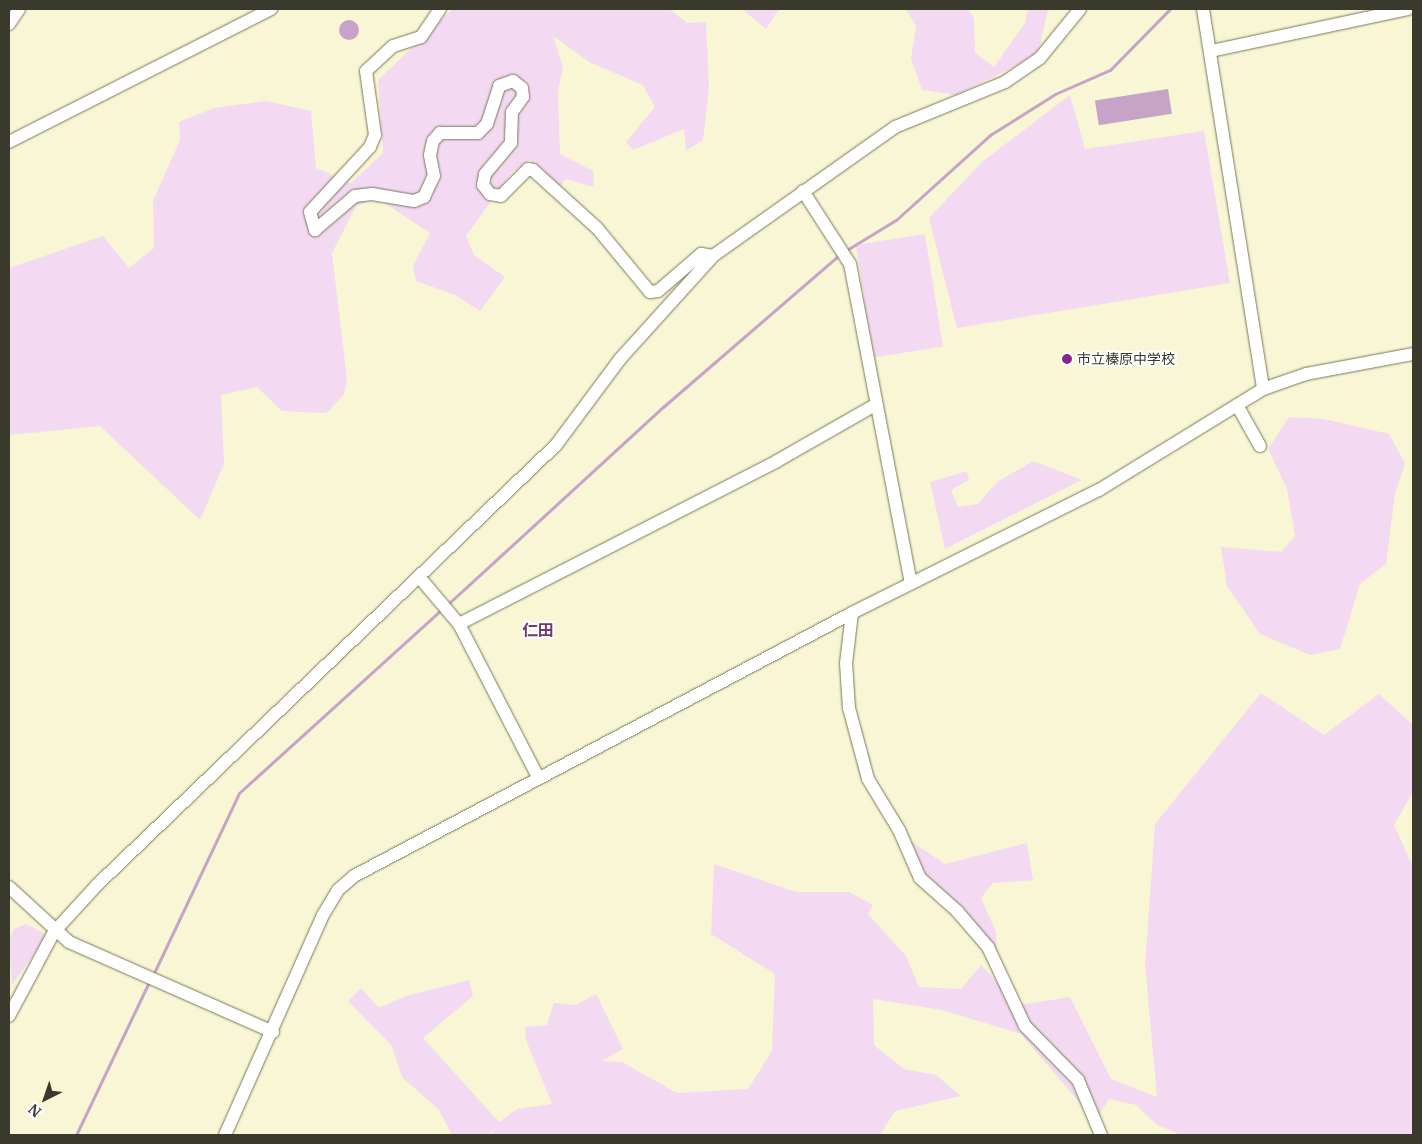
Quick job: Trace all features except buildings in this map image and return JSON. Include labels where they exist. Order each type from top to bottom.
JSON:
[{"type":"street","points":[[9,24],[19,9]]},
{"type":"street","points":[[9,142],[271,9]]},
{"type":"street","points":[[440,9],[421,37],[393,46],[366,72],[375,135],[370,147],[310,212],[315,230],[355,196],[372,194],[414,201],[424,197],[434,176],[430,155],[433,141],[440,133],[478,133],[486,124],[499,86],[513,81],[522,88],[524,97],[512,112],[511,143],[485,174],[483,185],[490,194],[501,196],[528,169],[533,170],[597,228],[650,292],[658,291],[701,254],[713,256]]},
{"type":"street","points":[[9,1016],[54,932],[270,716],[420,578],[556,445],[620,359],[713,256],[896,127],[1005,82],[1040,58],[1080,9]]},
{"type":"street","points":[[1203,9],[1211,50],[1263,389]]},
{"type":"street","points":[[1211,50],[1408,9]]},
{"type":"street","points":[[803,191],[850,264],[875,405],[911,583]]},
{"type":"street","points":[[225,1135],[338,890],[354,876],[538,777],[852,613],[1099,490],[1263,389],[1306,374],[1413,354]]},
{"type":"street","points":[[459,624],[777,461],[875,405]]},
{"type":"street","points":[[1237,405],[1260,446]]},
{"type":"street","points":[[420,578],[459,624],[538,777]]},
{"type":"street","points":[[852,613],[846,663],[849,708],[868,779],[899,830],[920,878],[957,911],[988,947],[1025,1026],[1078,1080],[1101,1135]]},
{"type":"street","points":[[9,887],[54,932],[273,1032]]},
{"type":"shaded area","points":[[453,9],[669,9],[687,23],[706,22],[709,88],[703,140],[686,151],[684,129],[633,150],[626,142],[655,107],[643,85],[591,63],[553,36],[563,67],[558,91],[560,154],[593,171],[594,187],[565,179],[560,189],[530,160],[512,172],[466,236],[474,255],[505,277],[480,311],[455,295],[416,281],[413,266],[430,233],[377,198],[356,206],[332,253],[347,379],[344,394],[328,412],[320,413],[282,411],[257,387],[221,395],[224,464],[200,520],[100,426],[9,435],[9,268],[103,236],[129,268],[154,248],[153,201],[180,140],[179,122],[214,108],[266,101],[311,111],[316,168],[351,183],[383,153],[378,80]]},
{"type":"shaded area","points":[[742,9],[779,9],[766,29]]},
{"type":"shaded area","points":[[906,9],[968,9],[974,19],[975,53],[994,67],[1025,23],[1028,9],[1048,9],[1038,55],[956,95],[922,90],[911,59],[916,26]]},
{"type":"shaded area","points":[[349,20],[356,23],[359,30],[356,37],[349,40],[342,37],[339,30],[342,23]]},
{"type":"shaded area","points":[[1168,89],[1172,114],[1099,125],[1095,101]]},
{"type":"shaded area","points":[[1070,95],[1085,149],[1204,131],[1230,283],[957,328],[929,218],[982,162]]},
{"type":"shaded area","points":[[925,234],[943,347],[874,358],[856,245]]},
{"type":"shaded area","points":[[1289,417],[1324,419],[1389,434],[1405,463],[1395,494],[1386,564],[1360,584],[1340,649],[1310,655],[1260,634],[1227,586],[1221,547],[1281,552],[1295,536],[1287,489],[1268,449]]},
{"type":"shaded area","points":[[1033,461],[1082,480],[945,549],[930,482],[967,471],[969,480],[951,490],[958,507],[978,504],[997,482]]},
{"type":"shaded area","points":[[1261,693],[1324,735],[1379,694],[1413,725],[1413,792],[1394,825],[1413,867],[1413,1135],[1181,1135],[1156,1124],[1136,1105],[1109,1099],[1095,1121],[1021,1034],[942,1010],[873,999],[874,1045],[904,1069],[936,1075],[961,1096],[895,1111],[880,1135],[491,1135],[496,1126],[489,1135],[452,1135],[439,1110],[402,1077],[392,1046],[348,1001],[361,988],[379,1008],[406,996],[469,980],[473,996],[423,1038],[499,1122],[517,1109],[552,1104],[526,1040],[525,1027],[547,1025],[554,1003],[576,1005],[596,994],[623,1049],[602,1061],[622,1062],[677,1093],[748,1089],[772,1051],[775,974],[711,934],[714,864],[796,892],[849,892],[873,905],[868,914],[906,956],[919,987],[961,989],[981,965],[1020,1005],[1070,997],[1111,1079],[1157,1097],[1145,965],[1155,824]]},
{"type":"shaded area","points":[[911,841],[945,864],[1027,843],[1033,880],[993,883],[981,898],[996,932],[997,950],[920,868]]},
{"type":"shaded area","points":[[26,924],[47,935],[12,985],[9,938],[14,929]]},
{"type":"waterway","points":[[845,251],[896,220],[990,135],[1055,94],[1110,70],[1170,9]]},
{"type":"waterway","points":[[448,604],[663,407],[840,254]]},
{"type":"waterway","points":[[153,975],[239,793],[443,608]]},
{"type":"waterway","points":[[76,1135],[150,980]]},
{"type":"place","name":"市立榛原中学校","points":[[1067,359]]},
{"type":"district","name":"仁田","points":[[538,630]]}]
